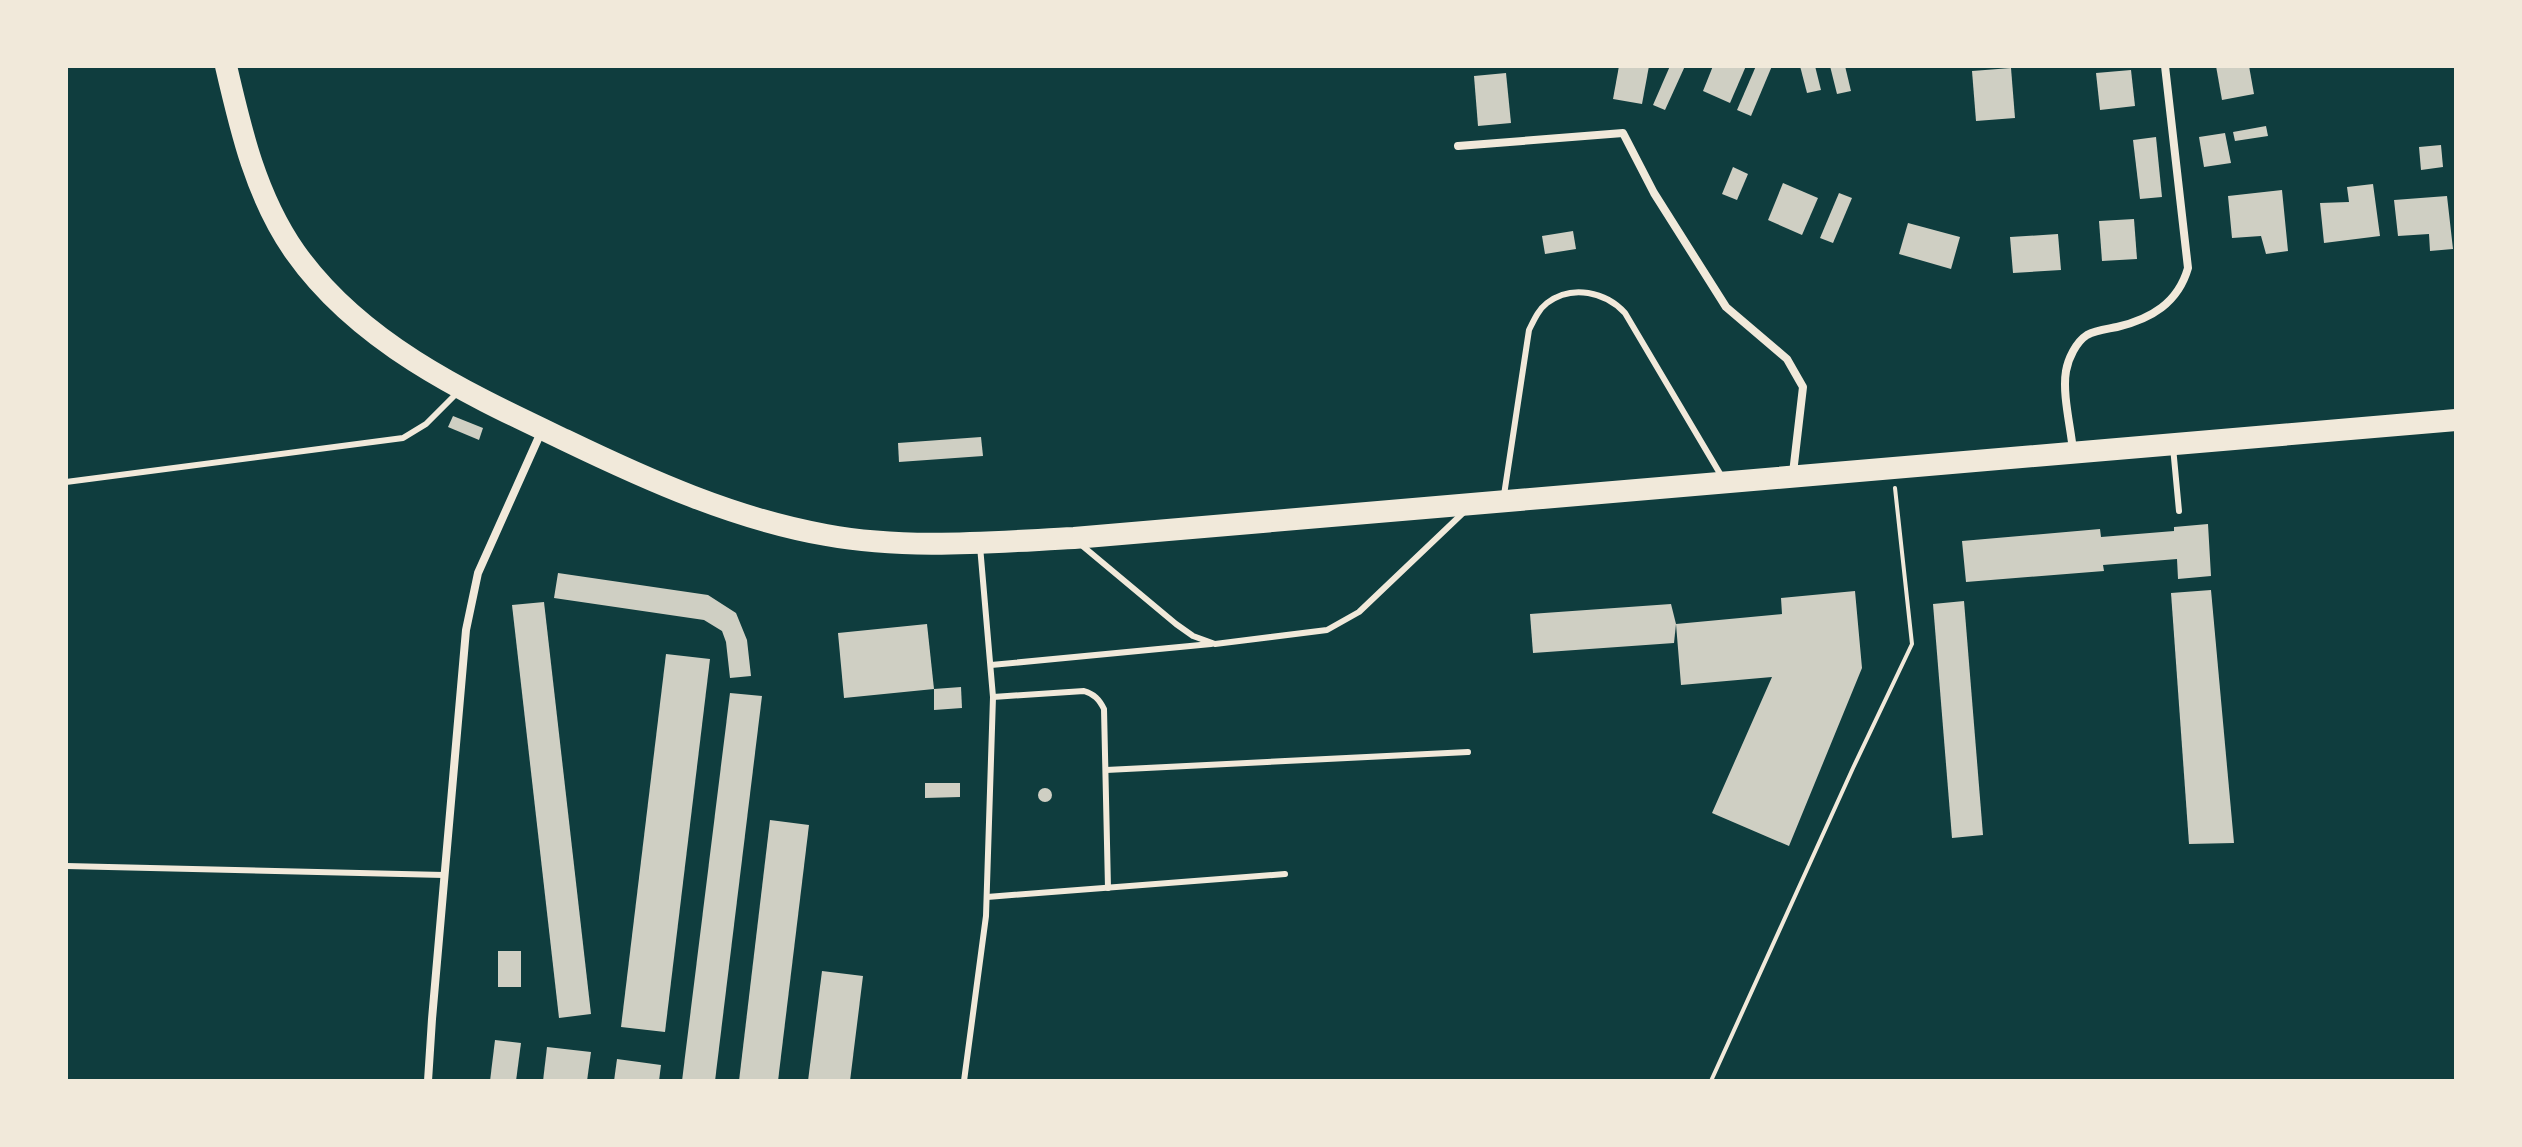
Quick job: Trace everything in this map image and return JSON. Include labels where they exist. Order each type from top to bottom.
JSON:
[{"type":"highway","points":[[226,66],[239,125],[255,174],[276,221],[319,281],[366,326],[411,359],[461,389],[638,475],[775,524],[828,536],[895,543],[1074,538],[2456,420]]},
{"type":"street","points":[[2074,452],[2065,383],[2069,361],[2076,346],[2087,335],[2153,315],[2176,294],[2188,268],[2165,66]]},
{"type":"street","points":[[1458,146],[1623,133],[1654,193],[1726,307],[1787,359],[1803,387],[1793,478]]},
{"type":"street","points":[[428,1081],[466,630],[478,573],[542,429]]},
{"type":"lane","points":[[1503,503],[1529,330],[1545,304],[1571,293],[1603,297],[1616,303],[1625,313],[1726,484]]},
{"type":"lane","points":[[66,482],[403,438],[426,424],[461,389]]},
{"type":"lane","points":[[2172,443],[2179,511]]},
{"type":"lane","points":[[991,665],[1327,630],[1359,612],[1471,505]]},
{"type":"lane","points":[[1074,538],[1176,624],[1193,636],[1215,644]]},
{"type":"lane","points":[[964,1081],[986,916],[993,697],[979,542]]},
{"type":"lane","points":[[993,697],[1084,691],[1092,694],[1104,709],[1108,888]]},
{"type":"lane","points":[[1106,770],[1468,752]]},
{"type":"lane","points":[[66,866],[444,875]]},
{"type":"lane","points":[[987,897],[1285,874]]},
{"type":"path","points":[[1711,1081],[1912,644],[1893,468]]},
{"type":"building","points":[[1619,66],[1649,66],[1642,104],[1613,99]]},
{"type":"building","points":[[1670,66],[1685,66],[1665,110],[1653,105]]},
{"type":"building","points":[[1713,66],[1746,66],[1730,103],[1703,91]]},
{"type":"building","points":[[1756,66],[1772,66],[1751,116],[1737,110]]},
{"type":"building","points":[[1800,66],[1815,66],[1821,90],[1807,93]]},
{"type":"building","points":[[1830,66],[1845,66],[1851,91],[1837,94]]},
{"type":"building","points":[[2216,66],[2249,66],[2254,94],[2222,100]]},
{"type":"building","points":[[2011,68],[2015,118],[1976,121],[1972,71]]},
{"type":"building","points":[[2131,70],[2135,106],[2100,110],[2096,73]]},
{"type":"building","points":[[1506,73],[1511,123],[1478,126],[1474,76]]},
{"type":"building","points":[[2266,126],[2268,136],[2235,141],[2233,132]]},
{"type":"building","points":[[2225,133],[2231,163],[2204,167],[2199,137]]},
{"type":"building","points":[[2156,137],[2162,197],[2140,199],[2133,140]]},
{"type":"building","points":[[2441,145],[2443,167],[2421,170],[2419,147]]},
{"type":"building","points":[[1733,167],[1748,174],[1737,200],[1722,194]]},
{"type":"building","points":[[1783,183],[1818,198],[1802,235],[1768,220]]},
{"type":"building","points":[[2373,184],[2380,236],[2324,243],[2320,203],[2349,202],[2347,187]]},
{"type":"building","points":[[2282,190],[2288,251],[2266,254],[2261,236],[2232,238],[2228,196]]},
{"type":"building","points":[[1839,193],[1852,198],[1833,243],[1820,238]]},
{"type":"building","points":[[2447,196],[2453,249],[2430,251],[2429,234],[2398,236],[2394,200]]},
{"type":"building","points":[[2134,219],[2137,259],[2102,261],[2099,221]]},
{"type":"building","points":[[1908,223],[1960,237],[1951,269],[1899,254]]},
{"type":"building","points":[[1573,231],[1576,249],[1545,254],[1542,236]]},
{"type":"building","points":[[2058,234],[2061,270],[2013,273],[2010,237]]},
{"type":"building","points":[[453,416],[483,428],[479,440],[448,427]]},
{"type":"building","points":[[981,437],[983,456],[899,462],[898,443]]},
{"type":"building","points":[[2208,524],[2211,576],[2178,579],[2177,559],[2103,565],[2104,571],[1966,582],[1962,541],[2100,529],[2101,537],[2174,531],[2174,527]]},
{"type":"building","points":[[558,573],[708,595],[736,613],[747,640],[751,676],[730,678],[722,631],[704,620],[554,598]]},
{"type":"building","points":[[2211,590],[2234,843],[2189,844],[2171,593]]},
{"type":"building","points":[[1855,591],[1862,668],[1789,846],[1712,813],[1772,677],[1681,685],[1676,624],[1782,614],[1781,598]]},
{"type":"building","points":[[1964,601],[1983,835],[1952,838],[1933,604]]},
{"type":"building","points":[[544,602],[591,1014],[559,1018],[512,605]]},
{"type":"building","points":[[1671,604],[1676,624],[1674,643],[1533,653],[1530,614]]},
{"type":"building","points":[[927,624],[934,689],[844,698],[838,633]]},
{"type":"building","points":[[666,654],[710,659],[665,1032],[621,1027]]},
{"type":"building","points":[[961,687],[962,708],[934,710],[934,689]]},
{"type":"building","points":[[730,693],[762,696],[715,1081],[682,1081]]},
{"type":"building","points":[[925,783],[960,783],[960,797],[925,798]]},
{"type":"building","points":[[1045,788],[1052,795],[1045,802],[1038,795]]},
{"type":"building","points":[[770,820],[809,825],[778,1081],[739,1081]]},
{"type":"building","points":[[498,951],[521,951],[521,987],[498,987]]},
{"type":"building","points":[[822,971],[863,976],[850,1081],[808,1081]]},
{"type":"building","points":[[495,1040],[521,1043],[516,1081],[490,1081]]},
{"type":"building","points":[[547,1047],[591,1052],[587,1081],[543,1081]]},
{"type":"building","points":[[617,1059],[661,1065],[659,1081],[614,1081]]}]
